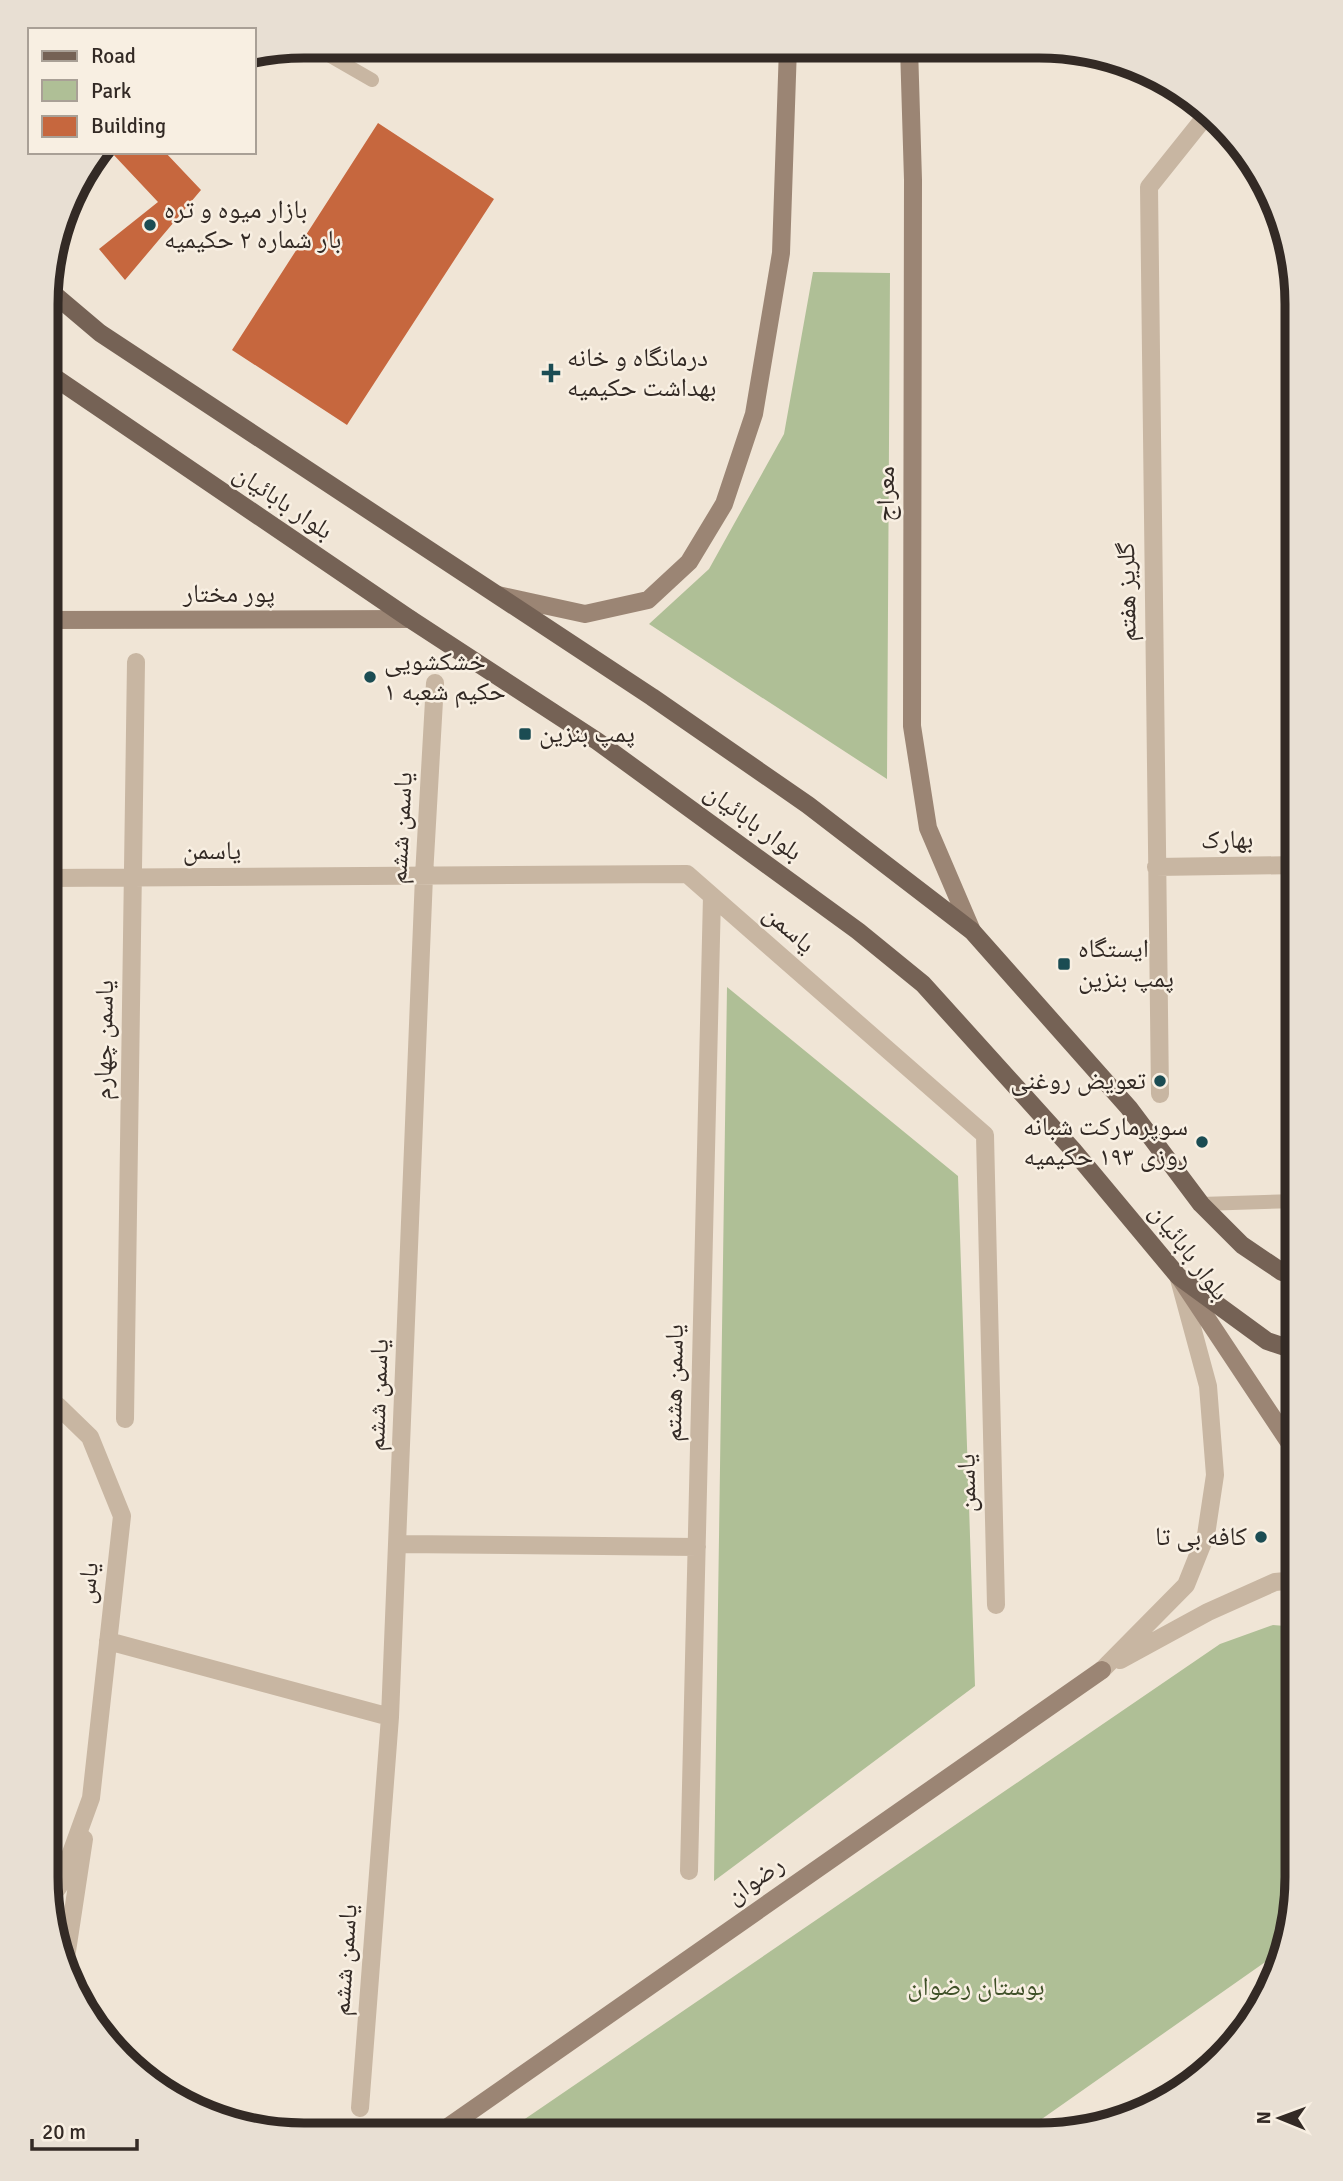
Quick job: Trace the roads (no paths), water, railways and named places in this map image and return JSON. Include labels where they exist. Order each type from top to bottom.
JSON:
[{"type":"main road","points":[[493,594],[585,614],[648,600],[689,562],[724,504],[754,415],[781,253],[788,58]]},
{"type":"main road","name":"معراج","points":[[909,58],[913,180],[912,726],[928,828],[972,932]]},
{"type":"main road","name":"بلوار بابائیان","points":[[58,297],[100,333],[652,697],[808,805],[972,932],[1129,1108],[1201,1204],[1242,1245],[1285,1273]]},
{"type":"main road","name":"بلوار بابائیان","points":[[58,380],[410,620],[597,741],[858,931],[923,984],[1073,1150],[1178,1276],[1285,1436]]},
{"type":"main road","name":"پور مختار","points":[[58,621],[410,620]]},
{"type":"main road","points":[[1178,1276],[1266,1341],[1285,1348]]},
{"type":"main road","name":"رضوان","points":[[454,2123],[1102,1670]]},
{"type":"street","name":"گلریز هفتم","points":[[1160,1094],[1149,187],[1202,119]]},
{"type":"street","name":"یاسمن چهارم","points":[[125,1419],[136,662]]},
{"type":"street","name":"یاسمن ششم","points":[[360,2108],[390,1717],[424,876],[435,683]]},
{"type":"street","name":"بهارک","points":[[1156,867],[1285,865]]},
{"type":"street","name":"یاسمن","points":[[58,878],[687,874],[985,1136],[996,1605]]},
{"type":"street","name":"یاسمن هشتم","points":[[689,1871],[712,896]]},
{"type":"street","points":[[1102,1670],[1186,1586],[1206,1535],[1215,1475],[1208,1386],[1178,1276]]},
{"type":"street","name":"یاس","points":[[58,1406],[90,1437],[122,1516],[91,1798],[68,1947]]},
{"type":"street","points":[[399,1544],[697,1547]]},
{"type":"street","points":[[1102,1670],[1208,1612],[1275,1582],[1285,1581]]},
{"type":"street","points":[[108,1641],[390,1717]]},
{"type":"street","name":"یاس","points":[[58,1887],[91,1798]]},
{"type":"lane","points":[[334,58],[372,80]]},
{"type":"lane","points":[[1201,1204],[1285,1201]]},
{"type":"place","name":"بازار میوه و تره بار شماره ۲ حکیمیه","points":[[150,225]]},
{"type":"place","name":"درمانگاه و خانه بهداشت حکیمیه","points":[[551,373]]},
{"type":"place","name":"خشکشویی حکیم شعبه ۱","points":[[370,677]]},
{"type":"place","name":"پمپ بنزین","points":[[525,734]]},
{"type":"place","name":"ایستگاه پمپ بنزین","points":[[1064,964]]},
{"type":"place","name":"تعویض روغنی","points":[[1160,1081]]},
{"type":"place","name":"سوپرمارکت شبانه روزی ۱۹۳ حکیمیه","points":[[1202,1142]]},
{"type":"place","name":"کافه بی تا","points":[[1261,1537]]},
{"type":"park label","name":"بوستان رضوان","points":[[976,1987]]}]
